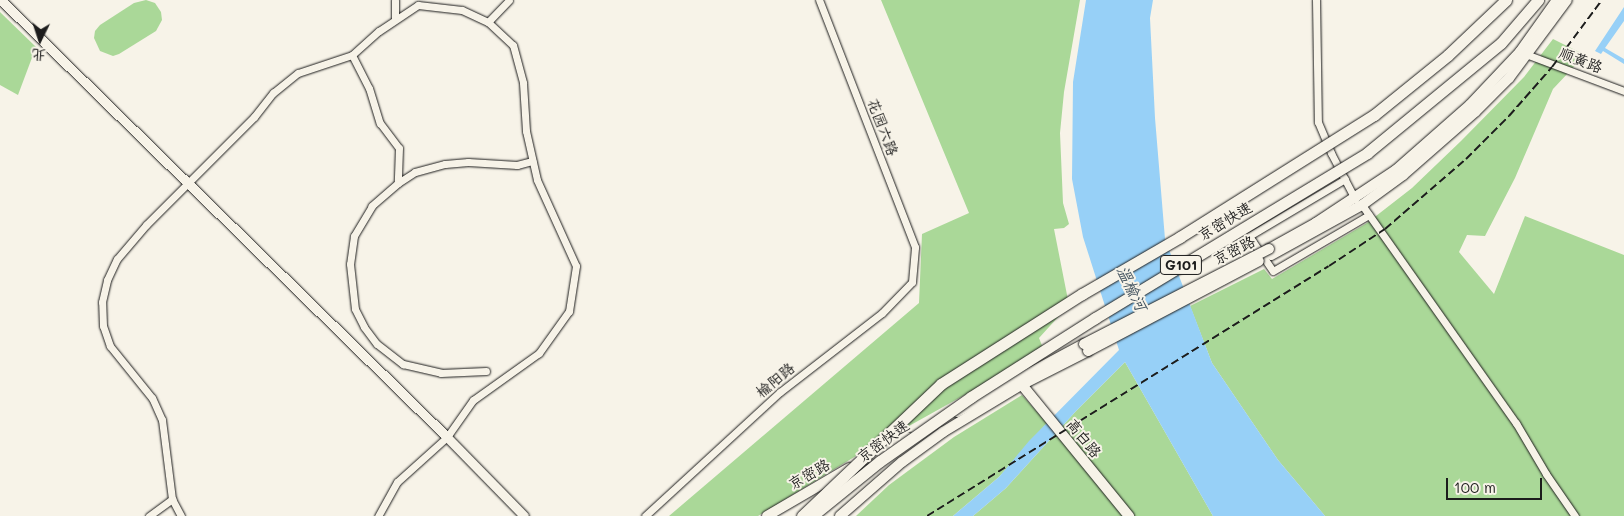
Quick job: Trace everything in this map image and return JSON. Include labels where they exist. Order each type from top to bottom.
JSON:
[{"type":"highway","name":"京密快速","points":[[802,516],[941,384],[1082,294],[1180,237],[1374,115],[1448,55],[1506,0]]},
{"type":"highway","name":"京密快速","points":[[812,516],[880,461],[971,397],[1119,303],[1367,153],[1501,43],[1538,0]]},
{"type":"main road","name":"京密路","points":[[1524,53],[1557,0]]},
{"type":"main road","name":"京密路","points":[[768,516],[867,458],[1086,348],[1270,252],[1359,202],[1470,105],[1524,53],[1566,0]]},
{"type":"main road","name":"京密路","points":[[840,516],[902,462],[1019,382]]},
{"type":"main road","name":"高白路","points":[[1019,382],[1129,516]]},
{"type":"street","points":[[395,0],[395,19]]},
{"type":"street","points":[[488,22],[509,0]]},
{"type":"street","name":"花园六路","points":[[819,0],[915,248],[915,265]]},
{"type":"street","points":[[1316,0],[1318,122],[1331,153],[1359,202],[1516,423],[1546,474],[1575,516]]},
{"type":"street","points":[[4,1],[447,437],[524,516]]},
{"type":"street","points":[[181,516],[172,499],[162,420],[152,398],[110,346],[103,326],[102,302],[107,280],[117,259],[146,225],[254,117],[273,93],[298,73],[352,55],[379,31],[418,5],[462,10],[488,22],[512,45],[523,83],[526,131],[537,180],[576,266],[569,311],[539,354],[473,400],[447,437],[397,482],[378,516]]},
{"type":"street","name":"顺黄路","points":[[1524,53],[1624,91]]},
{"type":"street","points":[[352,55],[369,88],[380,123],[399,148],[398,183]]},
{"type":"street","points":[[486,371],[440,373],[403,364],[377,344],[364,328],[355,309],[350,264],[354,236],[372,206],[398,183],[415,172],[446,164],[468,162],[516,165],[532,161]]},
{"type":"street","points":[[1345,179],[1249,236],[1273,271],[1369,215]]},
{"type":"street","name":"榆阳路","points":[[645,516],[780,392],[882,313],[912,282],[915,265]]},
{"type":"street","points":[[149,516],[172,499]]},
{"type":"green space","points":[[146,0],[155,3],[161,12],[162,20],[156,31],[119,54],[113,56],[100,51],[94,38],[95,31],[100,25],[134,3]]},
{"type":"green space","points":[[881,0],[1080,0],[1064,92],[1060,133],[1063,203],[1069,224],[1064,228],[1054,229],[1069,305],[1039,338],[1043,348],[970,392],[864,451],[758,516],[669,516],[919,303],[922,234],[969,213]]},
{"type":"green space","points":[[0,12],[36,47],[18,95],[0,85]]},
{"type":"green space","points":[[1553,39],[1585,55],[1553,89],[1515,178],[1485,236],[1467,235],[1459,252],[1494,294],[1525,216],[1624,255],[1624,516],[1325,516],[1278,460],[1212,363],[1190,306],[1264,269],[1272,279],[1367,223],[1412,188],[1461,141],[1524,77]]},
{"type":"green space","points":[[1125,362],[1213,516],[973,516],[1006,488],[1076,411]]},
{"type":"green space","points":[[1022,395],[1047,423],[999,477],[953,516],[856,516],[889,485],[954,437]]},
{"type":"water","name":"温榆河","points":[[1086,0],[1153,0],[1150,18],[1155,118],[1165,239],[1212,363],[1278,460],[1325,516],[1213,516],[1125,362],[1076,411],[1006,488],[973,516],[953,516],[999,477],[1029,441],[1119,350],[1083,237],[1072,179],[1073,82]]},
{"type":"water","points":[[1624,7],[1624,21],[1605,48],[1624,59],[1624,64],[1603,51],[1601,54],[1595,51]]},
{"type":"railway","points":[[927,516],[1329,266],[1385,229],[1466,159],[1509,116],[1552,67],[1602,0]]}]
